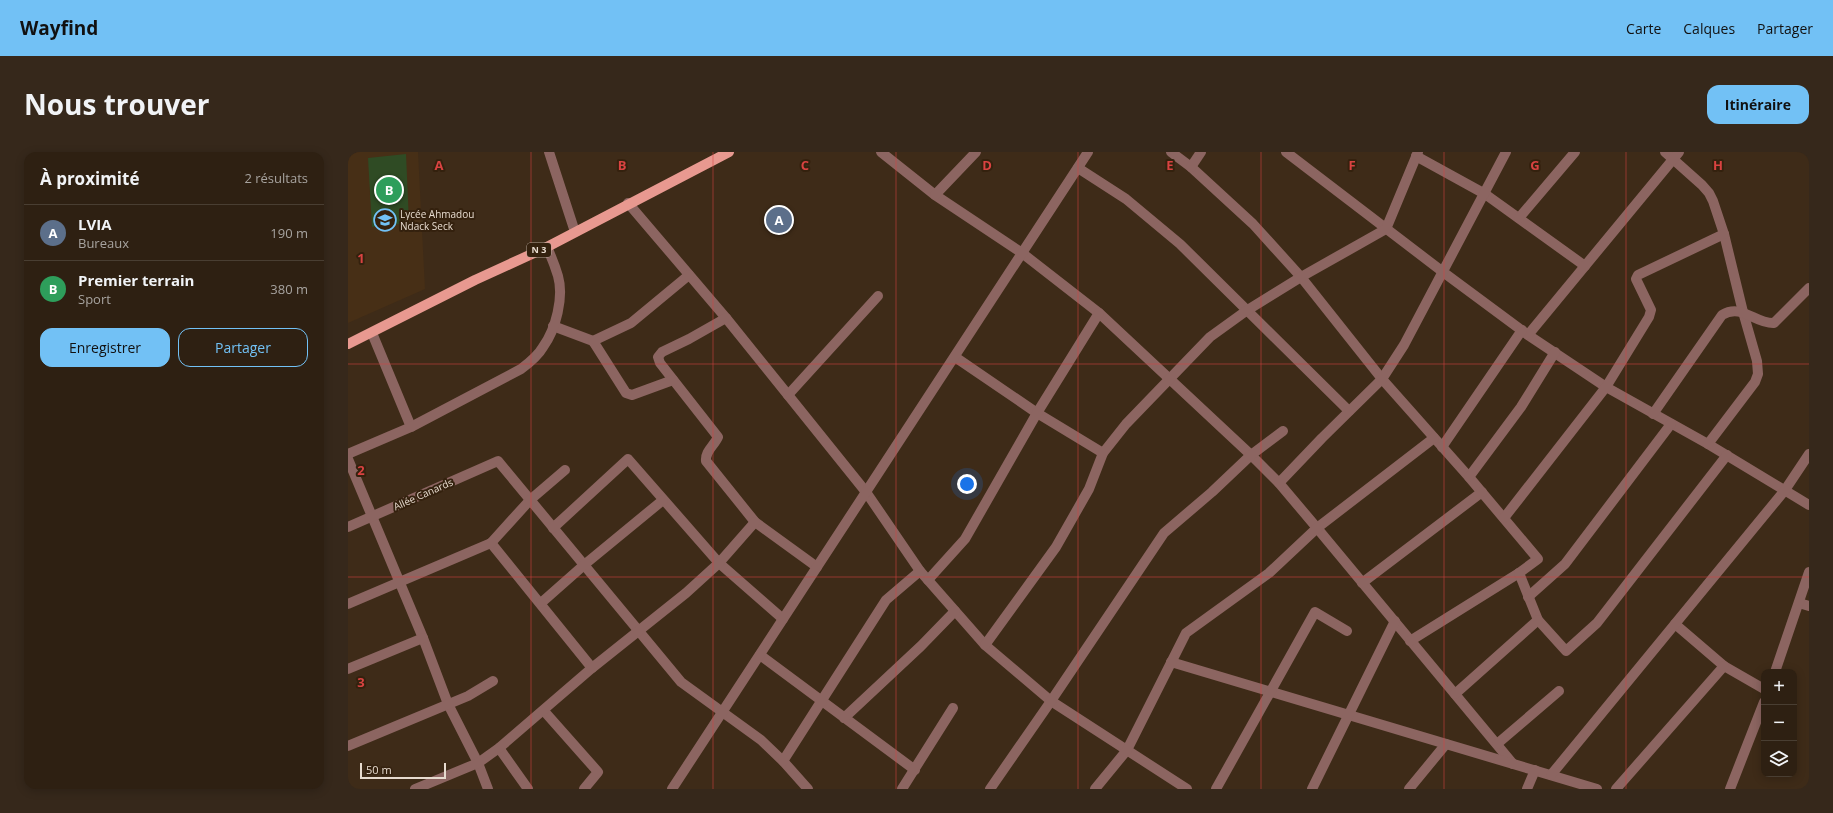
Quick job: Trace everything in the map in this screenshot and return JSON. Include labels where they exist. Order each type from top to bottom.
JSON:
[{"type":"main road","name":"N 3","points":[[348,344],[475,280],[575,232],[628,203],[729,152]]},
{"type":"street","points":[[549,152],[575,232]]},
{"type":"street","points":[[882,152],[935,195],[1022,253],[1099,313],[1251,455],[1279,483],[1318,528],[1362,583],[1395,620],[1410,641],[1514,764]]},
{"type":"street","points":[[935,195],[976,152]]},
{"type":"street","points":[[672,789],[1088,152]]},
{"type":"street","points":[[1171,152],[1191,167],[1253,224],[1302,277],[1382,379],[1469,477],[1538,559],[1519,573],[1410,641]]},
{"type":"street","points":[[1191,167],[1201,152]]},
{"type":"street","points":[[1286,152],[1525,333],[1606,387],[1727,455],[1809,505]]},
{"type":"street","points":[[1279,483],[1382,379],[1404,345],[1506,152]]},
{"type":"street","points":[[1519,218],[1575,152]]},
{"type":"street","points":[[1665,152],[1676,156],[1710,193],[1724,234],[1743,312],[1757,361],[1756,378],[1751,390],[1708,444]]},
{"type":"street","points":[[985,645],[1056,547],[1089,489],[1103,453],[1126,424],[1171,379],[1210,336],[1246,311],[1386,229],[1417,154],[1485,194],[1585,266]]},
{"type":"street","points":[[1442,447],[1525,333],[1585,266],[1676,156]]},
{"type":"street","points":[[1078,168],[1126,199],[1174,239],[1350,411]]},
{"type":"street","points":[[628,203],[726,318],[866,492],[920,572],[985,645],[1051,701],[1187,789]]},
{"type":"street","points":[[1504,518],[1606,387],[1649,317],[1651,310],[1637,281],[1638,275],[1724,234]]},
{"type":"street","points":[[348,454],[411,427],[521,369],[543,348],[553,326],[560,292],[558,276],[547,246]]},
{"type":"street","points":[[593,341],[632,323],[689,275]]},
{"type":"street","points":[[1653,414],[1722,315],[1727,312],[1743,312],[1767,323],[1774,323],[1809,288]]},
{"type":"street","points":[[788,395],[878,296]]},
{"type":"street","points":[[928,580],[965,539],[1036,413],[1099,313]]},
{"type":"street","points":[[726,318],[690,339],[662,352],[658,357],[660,364],[718,437],[708,451],[706,461],[755,522],[817,567]]},
{"type":"street","points":[[553,326],[593,341],[626,393],[632,395],[673,380]]},
{"type":"street","points":[[372,333],[411,427]]},
{"type":"street","points":[[1469,477],[1521,407],[1555,352]]},
{"type":"street","points":[[955,357],[1036,413],[1103,453]]},
{"type":"street","points":[[1528,597],[1564,564],[1671,424]]},
{"type":"street","points":[[990,789],[1164,533],[1212,492],[1251,455],[1283,431]]},
{"type":"street","points":[[1095,789],[1127,750],[1186,633],[1269,573],[1318,528],[1434,438]]},
{"type":"street","points":[[1551,775],[1785,490],[1809,454]]},
{"type":"street","points":[[1519,573],[1538,620],[1566,651],[1597,623],[1727,455]]},
{"type":"street","points":[[348,459],[423,638],[448,704],[478,763],[488,789]]},
{"type":"street","points":[[553,528],[628,459],[718,563],[783,619]]},
{"type":"street","name":"Allée Canards","points":[[348,527],[498,461],[530,500]]},
{"type":"street","points":[[348,604],[491,543],[530,500],[565,470]]},
{"type":"street","points":[[1362,583],[1482,492]]},
{"type":"street","points":[[530,500],[681,682],[761,740],[783,761],[808,789]]},
{"type":"street","points":[[541,604],[584,565],[663,500]]},
{"type":"street","points":[[415,789],[478,763],[499,748],[544,711],[592,668],[686,593],[718,563],[755,522]]},
{"type":"street","points":[[491,543],[592,668]]},
{"type":"street","points":[[783,761],[886,600],[920,572]]},
{"type":"street","points":[[1776,669],[1809,572]]},
{"type":"street","points":[[1799,603],[1809,606]]},
{"type":"street","points":[[844,718],[921,646],[954,611]]},
{"type":"street","points":[[1216,789],[1315,612],[1347,631]]},
{"type":"street","points":[[1312,789],[1395,620]]},
{"type":"street","points":[[1456,694],[1538,620]]},
{"type":"street","points":[[1675,624],[1724,666],[1761,687]]},
{"type":"street","points":[[348,669],[423,638]]},
{"type":"street","points":[[760,655],[915,770]]},
{"type":"street","points":[[1171,662],[1597,789]]},
{"type":"street","points":[[1616,789],[1724,666]]},
{"type":"street","points":[[348,746],[468,696],[493,681]]},
{"type":"street","points":[[1497,744],[1559,691]]},
{"type":"street","points":[[1730,789],[1763,705]]},
{"type":"street","points":[[902,789],[953,708]]},
{"type":"street","points":[[544,711],[598,772],[584,789]]},
{"type":"street","points":[[1409,789],[1446,744]]},
{"type":"street","points":[[499,748],[528,789]]},
{"type":"street","points":[[1528,789],[1535,770]]},
{"type":"shaded area","name":"Lycée Ahmadou Ndack Seck","points":[[348,152],[418,152],[425,289],[348,323]]},
{"type":"green space","points":[[406,154],[409,223],[372,227],[368,158]]},
{"type":"place","name":"Premier terrain","points":[[389,190]]},
{"type":"place","name":"Lycée Ahmadou Ndack Seck","points":[[385,220]]},
{"type":"place","name":"LVIA","points":[[779,220]]}]
